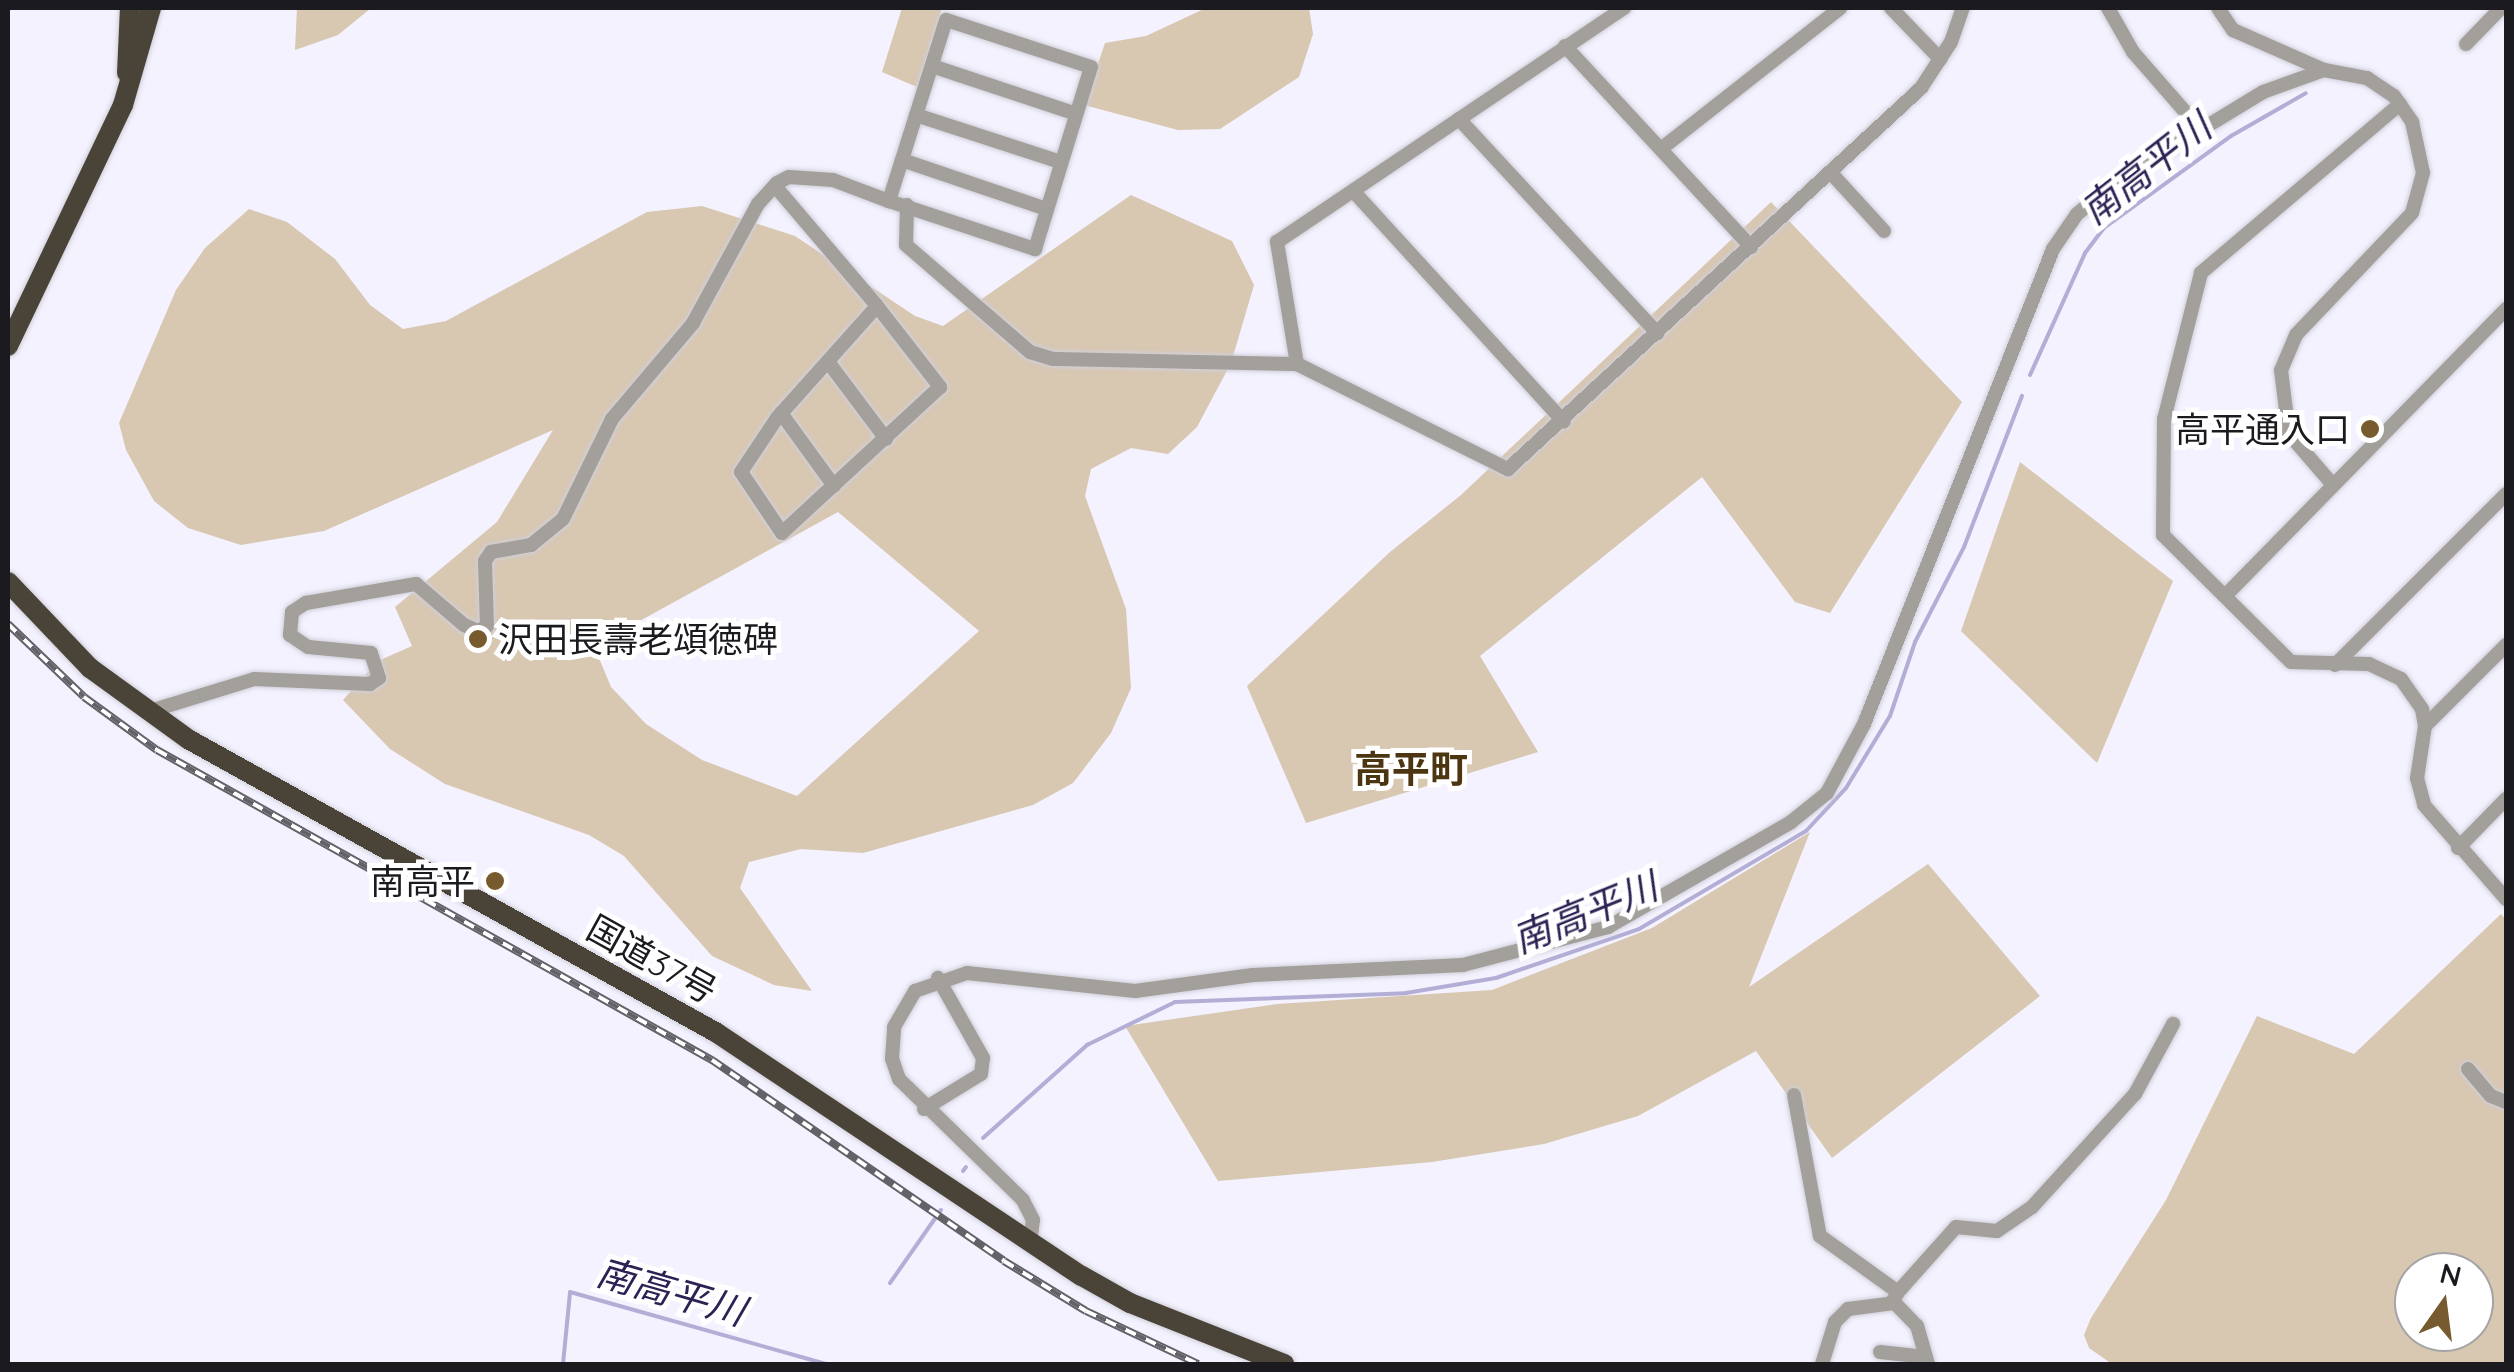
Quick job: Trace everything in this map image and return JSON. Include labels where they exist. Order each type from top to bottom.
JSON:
[{"type":"highway","points":[[122,105],[130,8]]},
{"type":"highway","points":[[8,346],[122,105],[151,8]]},
{"type":"highway","name":"国道37号","points":[[8,582],[49,632],[147,712],[751,1053],[1030,1244],[1130,1302],[1284,1364]]},
{"type":"street","points":[[1296,364],[1278,242],[1624,8]]},
{"type":"street","points":[[1661,149],[1840,8]]},
{"type":"street","points":[[1890,8],[1940,60]]},
{"type":"street","points":[[907,205],[906,244],[1030,352],[1053,358],[1296,364],[1508,469],[1564,422],[1922,88],[1940,60],[1962,8]]},
{"type":"street","points":[[2108,8],[2133,52],[2201,130]]},
{"type":"street","points":[[2218,8],[2233,30],[2324,70],[2367,78],[2400,104],[2423,158],[2412,213],[2296,335],[2281,370],[2289,434],[2333,485]]},
{"type":"street","points":[[2466,44],[2501,8]]},
{"type":"street","points":[[147,712],[254,679],[370,684],[378,678],[371,653],[308,647],[290,635],[292,612],[306,603],[416,584],[464,625],[478,631],[487,626],[484,561],[491,552],[532,544],[563,519],[612,419],[693,322],[758,204],[775,186],[807,176],[1034,248],[1091,67],[946,20],[889,201]]},
{"type":"street","points":[[1566,46],[1751,247]]},
{"type":"street","points":[[932,66],[1076,114]]},
{"type":"street","points":[[1030,1244],[1033,1220],[1023,1200],[924,1109],[899,1079],[891,1043],[908,998],[938,978],[996,974],[1135,991],[1253,975],[1463,966],[1608,927],[1791,822],[1827,793],[1864,724],[2052,249],[2100,194],[2280,83],[2324,70]]},
{"type":"street","points":[[2400,104],[2201,273],[2164,419],[2163,535],[2291,662],[2386,669],[2412,691],[2425,726],[2418,793],[2458,848],[2506,899]]},
{"type":"street","points":[[916,115],[1062,162]]},
{"type":"street","points":[[1460,119],[1657,334]]},
{"type":"street","points":[[902,160],[1047,209]]},
{"type":"street","points":[[1830,172],[1884,231]]},
{"type":"street","points":[[775,186],[877,306],[940,386],[782,534],[742,472],[781,413],[877,306]]},
{"type":"street","points":[[1354,192],[1564,422]]},
{"type":"street","points":[[2225,596],[2503,319]]},
{"type":"street","points":[[829,363],[886,439]]},
{"type":"street","points":[[781,413],[834,486]]},
{"type":"street","points":[[2334,666],[2505,499]]},
{"type":"street","points":[[2425,726],[2506,645]]},
{"type":"street","points":[[2458,848],[2506,799]]},
{"type":"street","points":[[924,1109],[981,1074],[983,1058],[938,978]]},
{"type":"street","points":[[1822,1364],[1834,1322],[1848,1309],[1896,1298],[1956,1227],[1997,1231],[2032,1207],[2135,1094],[2173,1024]]},
{"type":"street","points":[[2468,1069],[2491,1096],[2506,1102]]},
{"type":"street","points":[[1794,1095],[1820,1236],[1896,1298],[1917,1326],[1927,1361],[1880,1352]]},
{"type":"shaded area","points":[[297,8],[371,8],[338,35],[295,50]]},
{"type":"shaded area","points":[[902,8],[942,8],[917,87],[882,72]]},
{"type":"shaded area","points":[[1206,8],[1309,8],[1313,34],[1299,77],[1220,129],[1178,130],[1084,105],[1105,43],[1146,36]]},
{"type":"shaded area","points":[[1131,195],[1232,241],[1254,285],[1231,363],[1197,427],[1168,454],[1131,448],[1091,469],[1085,496],[1126,609],[1131,688],[1111,733],[1073,783],[1033,805],[863,853],[801,849],[749,862],[740,888],[812,991],[774,985],[712,956],[624,856],[589,835],[445,784],[390,749],[343,700],[378,661],[412,646],[395,607],[497,522],[553,430],[324,531],[241,545],[188,528],[154,501],[126,450],[119,423],[176,290],[205,248],[249,209],[287,222],[335,259],[370,305],[403,329],[446,321],[647,212],[702,206],[795,236],[915,316],[943,326]],"holes":[[[838,512],[979,631],[797,796],[702,760],[646,724],[611,687],[594,646]]]},
{"type":"shaded area","points":[[1771,202],[1962,402],[1830,613],[1795,602],[1702,477],[1480,656],[1538,752],[1306,823],[1247,686],[1390,552],[1461,495]]},
{"type":"shaded area","points":[[2020,462],[2173,581],[2097,763],[1961,631]]},
{"type":"shaded area","points":[[1810,832],[1749,987],[1928,864],[2040,996],[1832,1158],[1756,1051],[1638,1116],[1544,1144],[1432,1162],[1218,1181],[1125,1026],[1277,1004],[1492,990],[1652,928]]},
{"type":"shaded area","points":[[2501,914],[2506,920],[2506,1364],[2112,1364],[2089,1348],[2084,1335],[2091,1318],[2166,1200],[2257,1016],[2354,1054]]},
{"type":"waterway","name":"南高平川","points":[[2030,375],[2085,253],[2104,228],[2231,136],[2306,93]]},
{"type":"waterway","name":"南高平川","points":[[983,1138],[1087,1045],[1175,1002],[1406,993],[1496,978],[1639,929],[1806,831],[1846,788],[1890,716],[1915,642],[1964,547],[2022,396]]},
{"type":"waterway","name":"南高平川","points":[[963,1171],[966,1167]]},
{"type":"waterway","name":"南高平川","points":[[890,1283],[941,1210]]},
{"type":"waterway","name":"南高平川","points":[[563,1364],[570,1292],[827,1364]]},
{"type":"railway","points":[[8,624],[84,697],[157,750],[712,1060],[1004,1261],[1086,1311],[1198,1364]]},
{"type":"place","name":"高平通入口","points":[[2370,429]]},
{"type":"place","name":"沢田長壽老頌徳碑","points":[[478,639]]},
{"type":"place","name":"南高平","points":[[495,881]]},
{"type":"district","name":"高平町","points":[[1411,770]]}]
